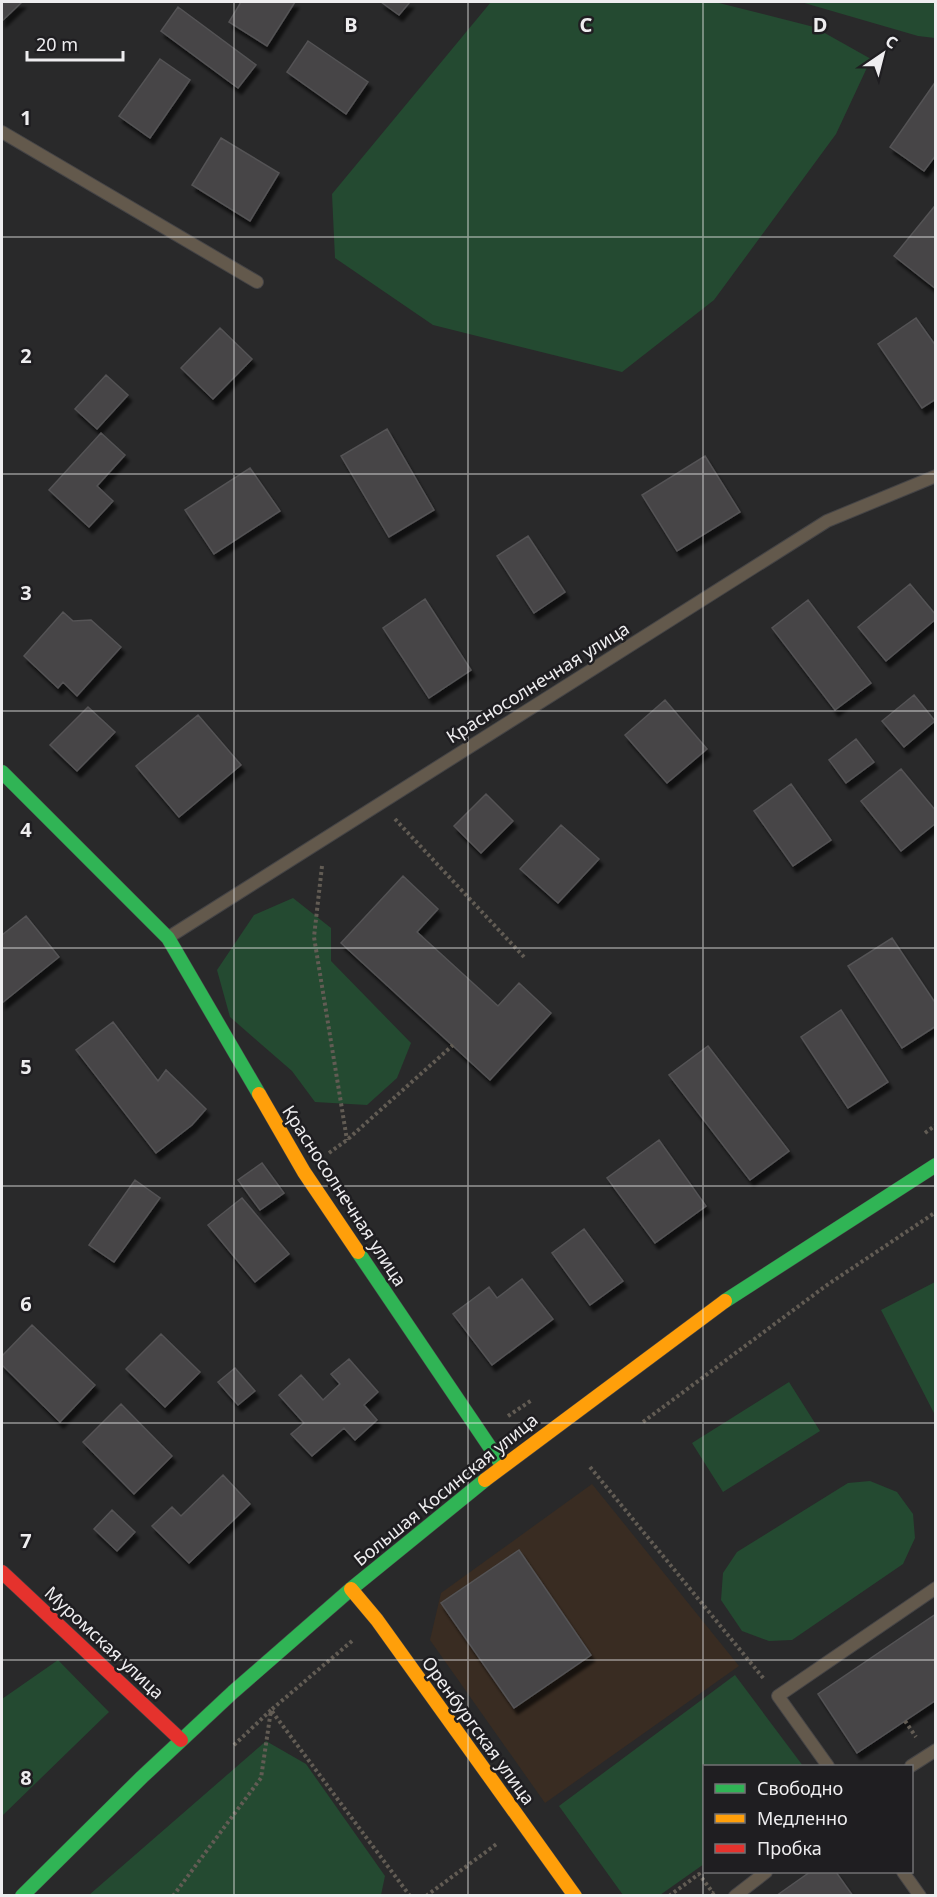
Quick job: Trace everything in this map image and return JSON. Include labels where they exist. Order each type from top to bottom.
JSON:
[{"type":"street","name":"Красносолнечная улица","points":[[2,772],[168,938],[304,1172],[502,1466]]},
{"type":"street","name":"Большая Косинская улица","points":[[22,1896],[233,1692],[351,1589],[502,1466],[712,1310],[936,1165]]},
{"type":"street","name":"Муромская улица","points":[[2,1572],[181,1740]]},
{"type":"street","name":"Оренбургская улица","points":[[351,1589],[525,1824],[575,1896]]},
{"type":"lane","points":[[2,132],[257,282]]},
{"type":"lane","name":"Красносолнечная улица","points":[[168,938],[827,521],[936,476]]},
{"type":"lane","points":[[827,1765],[778,1696],[936,1588]]},
{"type":"lane","points":[[913,1766],[936,1750]]},
{"type":"lane","points":[[735,1896],[765,1873]]},
{"type":"lane","points":[[904,1873],[920,1896]]},
{"type":"path","points":[[380,803],[524,957]]},
{"type":"path","points":[[325,838],[314,937],[347,1140]]},
{"type":"path","points":[[304,1172],[347,1140],[453,1045]]},
{"type":"path","points":[[644,1422],[827,1285],[936,1212]]},
{"type":"path","points":[[590,1467],[778,1696]]},
{"type":"path","points":[[233,1746],[355,1638]]},
{"type":"path","points":[[173,1896],[261,1778],[271,1710]]},
{"type":"path","points":[[271,1710],[410,1896]]},
{"type":"path","points":[[426,1896],[525,1824]]},
{"type":"path","points":[[669,1896],[699,1874],[713,1893],[722,1886]]},
{"type":"shaded area","points":[[592,1484],[739,1666],[545,1803],[430,1640],[441,1593]]},
{"type":"green space","points":[[491,2],[715,2],[814,27],[871,59],[836,134],[714,300],[622,372],[433,325],[335,258],[332,194]]},
{"type":"green space","points":[[801,2],[935,2],[935,38],[918,36]]},
{"type":"green space","points":[[293,898],[331,928],[331,961],[411,1043],[397,1078],[367,1105],[315,1102],[292,1071],[230,1017],[217,970],[254,915]]},
{"type":"green space","points":[[935,1282],[935,1415],[881,1310]]},
{"type":"green space","points":[[789,1382],[820,1431],[723,1492],[692,1443]]},
{"type":"green space","points":[[870,1481],[897,1492],[913,1514],[915,1538],[903,1564],[792,1640],[769,1641],[742,1631],[721,1600],[723,1573],[737,1552],[848,1483]]},
{"type":"green space","points":[[58,1660],[109,1712],[2,1816],[2,1699]]},
{"type":"green space","points":[[735,1675],[802,1765],[703,1765],[703,1865],[660,1895],[623,1895],[559,1806]]},
{"type":"green space","points":[[266,1741],[306,1764],[385,1876],[381,1895],[89,1895]]},
{"type":"building","points":[[2,2],[22,2],[2,21]]},
{"type":"building","points":[[241,2],[295,2],[267,46],[229,22]]},
{"type":"building","points":[[381,2],[410,2],[399,15]]},
{"type":"building","points":[[178,7],[256,65],[238,88],[161,31]]},
{"type":"building","points":[[308,41],[368,82],[346,114],[287,72]]},
{"type":"building","points":[[160,59],[190,80],[150,138],[119,116]]},
{"type":"building","points":[[934,84],[936,86],[936,155],[924,171],[890,147]]},
{"type":"building","points":[[221,138],[279,173],[250,221],[192,185]]},
{"type":"building","points":[[934,207],[936,208],[936,289],[894,256]]},
{"type":"building","points":[[916,318],[936,346],[936,399],[922,408],[878,344]]},
{"type":"building","points":[[220,328],[252,359],[213,399],[181,368]]},
{"type":"building","points":[[106,375],[128,395],[97,429],[75,409]]},
{"type":"building","points":[[387,429],[434,510],[389,537],[341,456]]},
{"type":"building","points":[[101,433],[125,455],[97,486],[113,501],[89,527],[49,490]]},
{"type":"building","points":[[705,456],[740,512],[677,551],[642,495]]},
{"type":"building","points":[[250,468],[280,511],[214,554],[185,510]]},
{"type":"building","points":[[528,536],[565,592],[534,613],[497,556]]},
{"type":"building","points":[[910,584],[936,615],[936,619],[886,661],[858,627]]},
{"type":"building","points":[[425,599],[471,670],[429,698],[383,628]]},
{"type":"building","points":[[808,600],[871,683],[835,710],[772,628]]},
{"type":"building","points":[[63,612],[73,621],[91,620],[121,647],[77,696],[63,682],[58,688],[24,656]]},
{"type":"building","points":[[914,695],[935,721],[904,747],[882,721]]},
{"type":"building","points":[[665,700],[707,749],[667,783],[625,735]]},
{"type":"building","points":[[88,707],[115,732],[77,771],[50,745]]},
{"type":"building","points":[[198,715],[241,765],[179,817],[136,766]]},
{"type":"building","points":[[856,739],[874,762],[846,783],[829,760]]},
{"type":"building","points":[[901,769],[936,811],[936,823],[901,851],[861,801]]},
{"type":"building","points":[[791,784],[831,840],[793,866],[754,811]]},
{"type":"building","points":[[486,794],[513,821],[481,853],[454,826]]},
{"type":"building","points":[[561,825],[599,859],[558,903],[520,869]]},
{"type":"building","points":[[403,876],[438,909],[417,932],[498,1006],[519,983],[551,1013],[490,1080],[341,943]]},
{"type":"building","points":[[26,916],[59,957],[2,1003],[2,935]]},
{"type":"building","points":[[892,938],[936,1004],[936,1026],[902,1048],[848,966]]},
{"type":"building","points":[[841,1010],[888,1082],[848,1108],[801,1037]]},
{"type":"building","points":[[113,1022],[158,1081],[166,1070],[206,1109],[192,1125],[156,1153],[76,1050]]},
{"type":"building","points":[[708,1046],[789,1151],[750,1180],[669,1075]]},
{"type":"building","points":[[659,1140],[706,1206],[655,1243],[607,1178]]},
{"type":"building","points":[[262,1163],[284,1193],[260,1210],[238,1180]]},
{"type":"building","points":[[135,1180],[160,1198],[114,1262],[89,1245]]},
{"type":"building","points":[[242,1198],[289,1254],[255,1282],[208,1225]]},
{"type":"building","points":[[584,1229],[623,1281],[590,1305],[552,1253]]},
{"type":"building","points":[[522,1279],[553,1319],[492,1365],[453,1314],[489,1287],[497,1298]]},
{"type":"building","points":[[32,1325],[95,1385],[60,1422],[2,1365],[2,1356]]},
{"type":"building","points":[[161,1334],[200,1372],[165,1407],[126,1369]]},
{"type":"building","points":[[349,1359],[378,1392],[364,1405],[377,1420],[355,1440],[344,1428],[312,1456],[291,1434],[304,1423],[279,1395],[301,1375],[323,1400],[340,1384],[331,1374]]},
{"type":"building","points":[[235,1368],[255,1391],[238,1405],[218,1382]]},
{"type":"building","points":[[121,1404],[172,1456],[134,1494],[83,1442]]},
{"type":"building","points":[[223,1475],[250,1504],[189,1563],[152,1526],[172,1507],[181,1516]]},
{"type":"building","points":[[112,1510],[135,1532],[117,1551],[94,1529]]},
{"type":"building","points":[[519,1550],[591,1655],[514,1708],[441,1603]]},
{"type":"building","points":[[936,1614],[936,1700],[857,1753],[818,1694]]},
{"type":"building","points":[[809,1873],[837,1873],[853,1896],[776,1896]]},
{"type":"traffic: fast","points":[[2,772],[168,938],[259,1094]]},
{"type":"traffic: fast","points":[[725,1301],[936,1165]]},
{"type":"traffic: fast","points":[[358,1252],[502,1465]]},
{"type":"traffic: fast","points":[[22,1896],[142,1777],[233,1692],[351,1589],[485,1480]]},
{"type":"traffic: slow","points":[[259,1094],[304,1172],[358,1252]]},
{"type":"traffic: slow","points":[[485,1480],[725,1301]]},
{"type":"traffic: slow","points":[[351,1589],[377,1620],[575,1896]]},
{"type":"traffic: jam","points":[[2,1572],[181,1740]]}]
